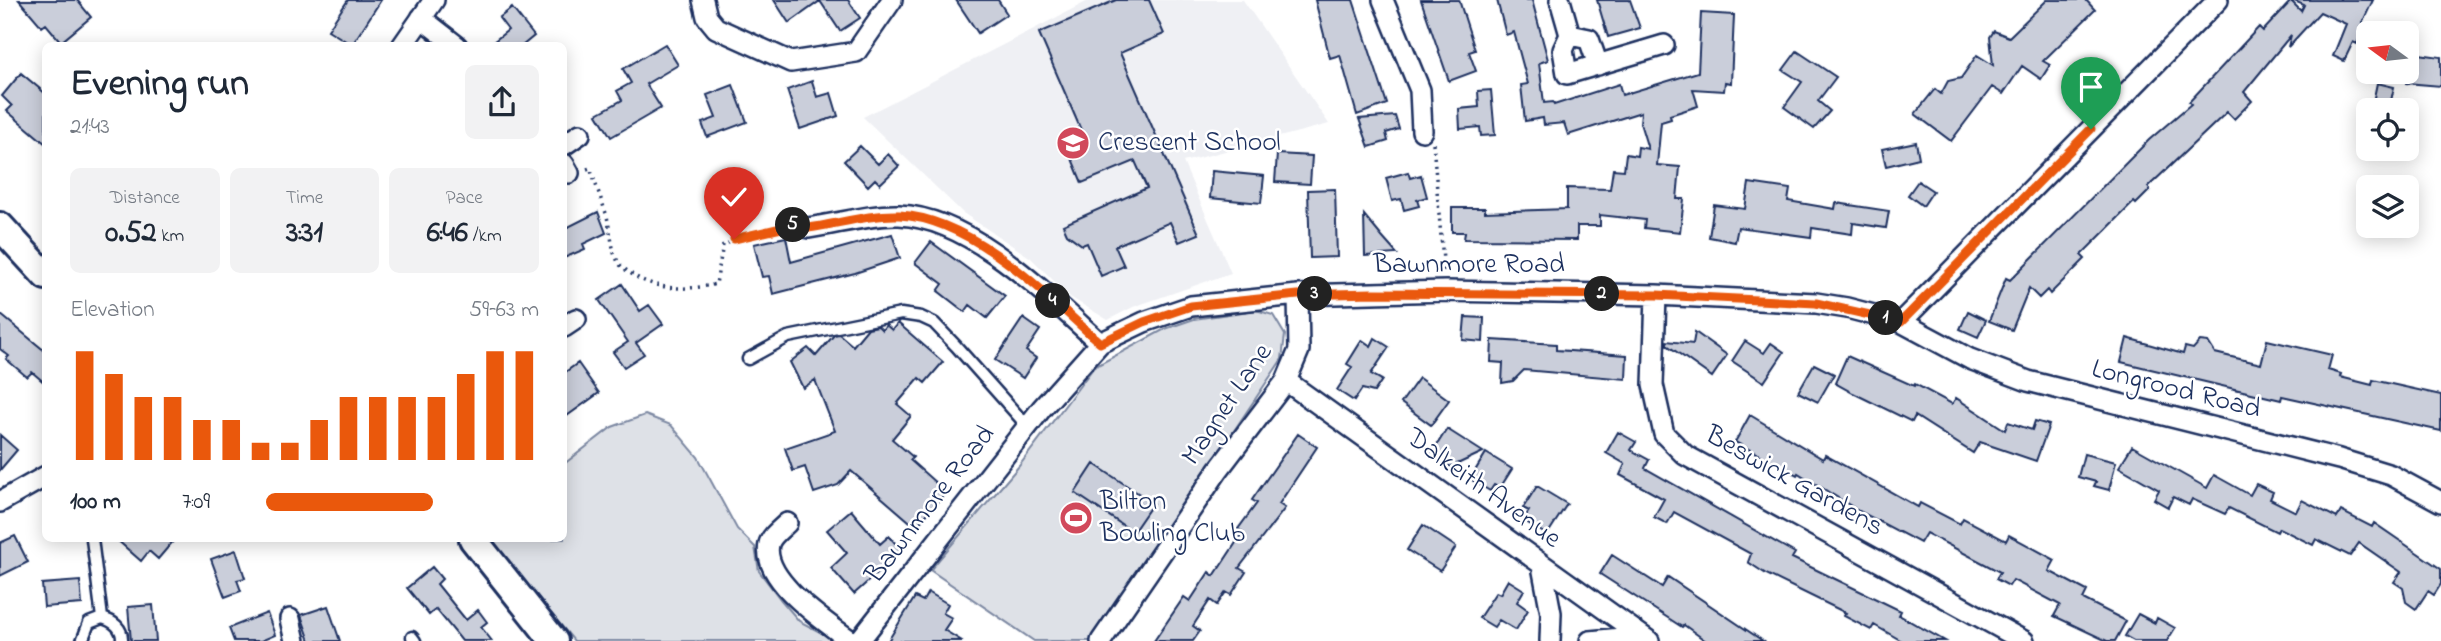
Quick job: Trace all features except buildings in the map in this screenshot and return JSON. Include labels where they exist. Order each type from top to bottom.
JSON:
[{"type":"main road","points":[[0,226],[42,272]]},
{"type":"main road","points":[[475,542],[554,641]]},
{"type":"street","points":[[405,42],[434,0]]},
{"type":"street","points":[[703,0],[707,17],[716,28],[774,55],[796,62],[856,52],[892,0]]},
{"type":"street","points":[[1383,0],[1420,90],[1422,131]]},
{"type":"street","points":[[1560,0],[1570,35],[1563,50],[1567,74],[1664,46]]},
{"type":"street","points":[[1901,322],[2218,0]]},
{"type":"street","points":[[421,18],[452,42]]},
{"type":"street","points":[[1570,35],[1589,39],[1598,65]]},
{"type":"street","points":[[808,228],[898,215],[937,222],[986,250],[1035,284],[1100,343]]},
{"type":"street","name":"Bawnmore Road","points":[[859,641],[1028,427],[1100,343],[1144,322],[1191,306],[1298,295],[1446,291],[1656,295],[1816,303],[1901,322]]},
{"type":"street","name":"Magnet Lane","points":[[1101,641],[1219,469],[1286,381],[1299,350],[1298,295]]},
{"type":"street","name":"Beswick Gardens","points":[[1656,295],[1653,385],[1664,434],[1685,455],[2024,641]]},
{"type":"street","name":"Longrood Road","points":[[1901,322],[1970,359],[2028,382],[2339,459],[2391,475],[2441,502]]},
{"type":"street","name":"Dalkeith Avenue","points":[[1286,381],[1645,638]]},
{"type":"street","points":[[0,502],[42,478]]},
{"type":"street","points":[[787,523],[770,540],[768,553],[786,591],[850,641]]},
{"type":"street","points":[[1542,566],[1551,612],[1550,641]]},
{"type":"street","points":[[290,619],[295,641]]},
{"type":"street","points":[[1590,641],[1645,638]]},
{"type":"lane","points":[[748,359],[788,337],[901,314],[921,317],[934,323],[956,345],[1028,427]]},
{"type":"lane","points":[[92,542],[102,618]]},
{"type":"lane","points":[[82,641],[89,623],[102,618],[113,621],[122,635],[122,641]]},
{"type":"path","points":[[1422,131],[1433,143],[1446,291]]},
{"type":"path","points":[[567,169],[590,168],[607,215],[614,253],[619,264],[640,281],[655,285],[685,289],[716,284],[723,245],[734,239],[780,227],[794,225],[808,228]]},
{"type":"shaded area","name":"Crescent School","points":[[1090,0],[1243,0],[1329,124],[1183,162],[1231,273],[1133,307],[1108,320],[1070,297],[1031,258],[963,213],[863,117]]},
{"type":"shaded area","name":"Bilton Bowling Club","points":[[1256,310],[1273,315],[1285,335],[1282,359],[1093,641],[1034,641],[930,570],[1019,466],[1094,367],[1165,329],[1194,319]]},
{"type":"shaded area","points":[[645,415],[671,425],[698,457],[737,529],[755,547],[759,571],[781,600],[799,621],[837,641],[574,641],[492,542],[567,542],[567,462],[612,427]]},
{"type":"place","name":"Crescent School","points":[[1073,143]]},
{"type":"place","name":"Bilton Bowling Club","points":[[1076,518]]},
{"type":"route","points":[[734,239],[780,227],[794,225],[808,228],[898,215],[937,222],[986,250],[1035,284],[1100,343],[1144,322],[1191,306],[1298,295],[1446,291],[1656,295],[1816,303],[1847,307],[1901,322],[2091,129]]}]
